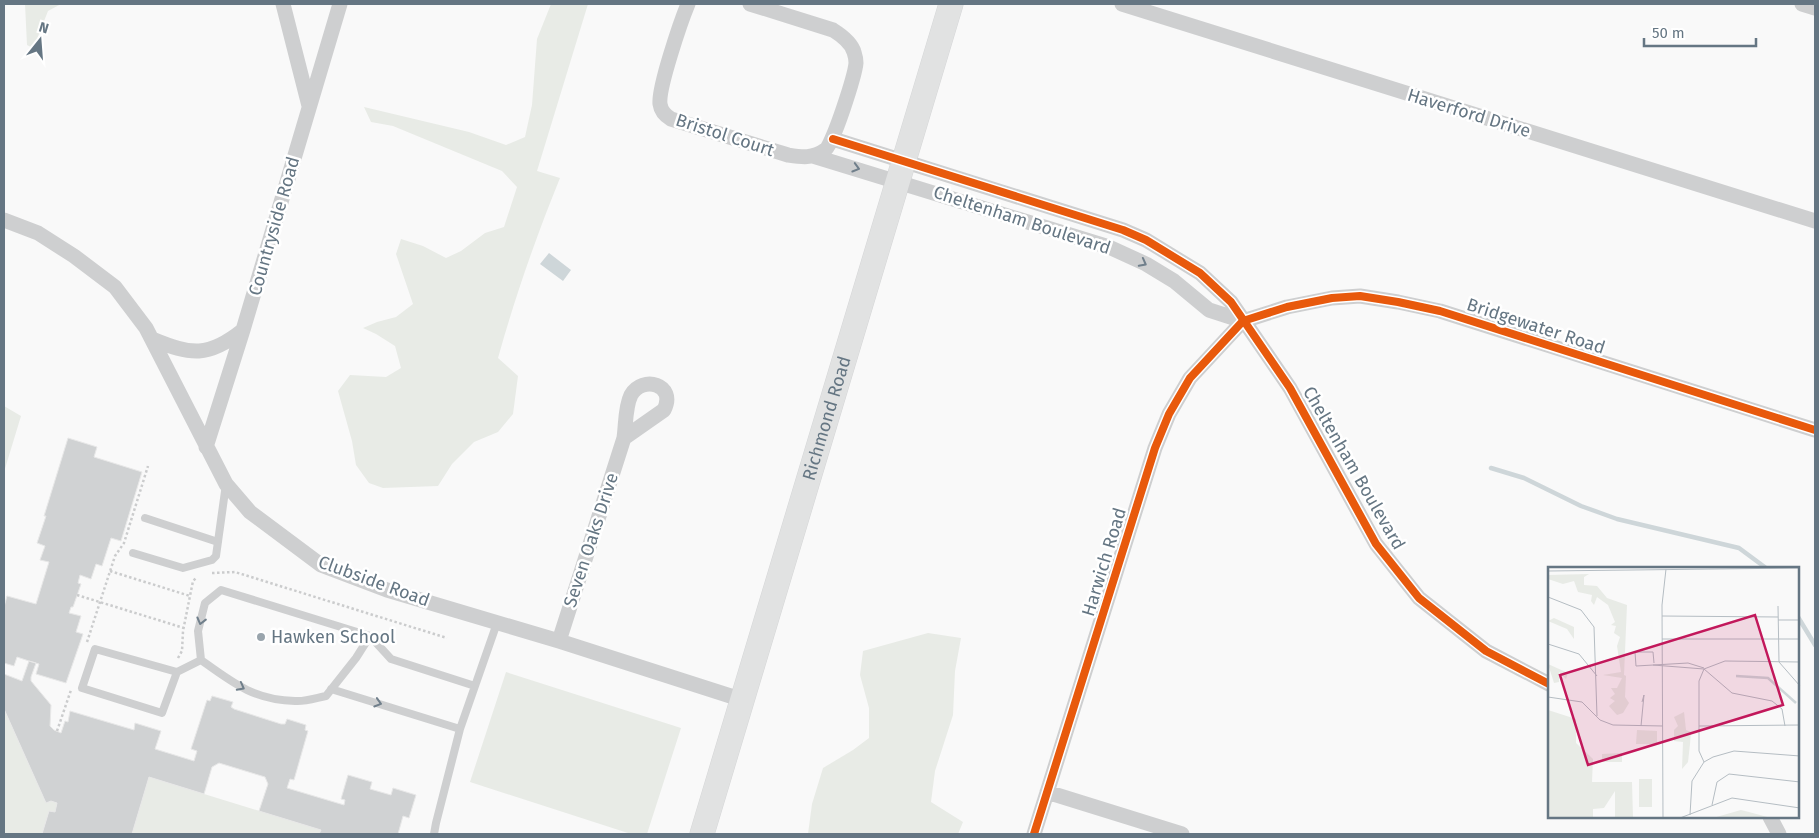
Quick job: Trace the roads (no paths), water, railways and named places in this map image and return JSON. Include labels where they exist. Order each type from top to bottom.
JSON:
[{"type":"main road","name":"Richmond Road","points":[[702,834],[951,4]]},
{"type":"street","points":[[283,4],[309,106]]},
{"type":"street","name":"Countryside Road","points":[[206,447],[243,330],[340,4]]},
{"type":"street","name":"Bristol Court","points":[[688,4],[682,18],[662,89],[660,105],[663,112],[671,119],[788,155],[804,158],[813,156],[901,171]]},
{"type":"street","points":[[750,4],[833,30],[841,35],[854,50],[856,65],[833,139],[825,150],[813,156]]},
{"type":"street","name":"Haverford Drive","points":[[1122,4],[1815,221]]},
{"type":"street","points":[[1802,4],[1815,8]]},
{"type":"street","points":[[833,139],[901,171],[1123,230],[1146,240],[1200,273],[1231,302],[1243,322]]},
{"type":"street","name":"Cheltenham Boulevard","points":[[901,171],[1108,247],[1146,264],[1167,277],[1209,310],[1243,322],[1290,388],[1376,544],[1419,598],[1486,651],[1548,683]]},
{"type":"street","name":"Clubside Road","points":[[4,220],[38,233],[74,256],[115,287],[146,328],[226,484],[250,512],[321,566],[387,590],[743,700]]},
{"type":"street","name":"Bridgewater Road","points":[[1243,322],[1288,307],[1332,298],[1360,296],[1398,302],[1440,311],[1815,430]]},
{"type":"street","name":"Harwich Road","points":[[1034,834],[1155,448],[1169,414],[1190,378],[1243,322]]},
{"type":"street","points":[[152,339],[177,349],[203,351],[229,342],[243,330]]},
{"type":"street","name":"Seven Oaks Drive","points":[[559,642],[624,438]]},
{"type":"street","points":[[1047,792],[1182,834]]},
{"type":"street","points":[[1771,818],[1780,834]]},
{"type":"lane","points":[[133,552],[183,568],[212,560],[216,556],[226,484]]},
{"type":"lane","points":[[145,518],[218,542]]},
{"type":"lane","points":[[370,636],[356,658],[326,696],[297,702],[260,696],[239,687],[201,660],[198,631],[205,603],[221,590],[370,636],[391,659],[475,686]]},
{"type":"lane","points":[[434,834],[460,729],[496,623]]},
{"type":"lane","points":[[176,672],[162,713],[82,688],[95,648],[176,672],[201,660]]},
{"type":"lane","points":[[331,689],[460,729]]},
{"type":"waterway","points":[[1491,468],[1524,478],[1581,506],[1617,519],[1739,548],[1765,567]]},
{"type":"waterway","points":[[1799,619],[1815,645]]},
{"type":"place","name":"Hawken School","points":[[261,637]]}]
